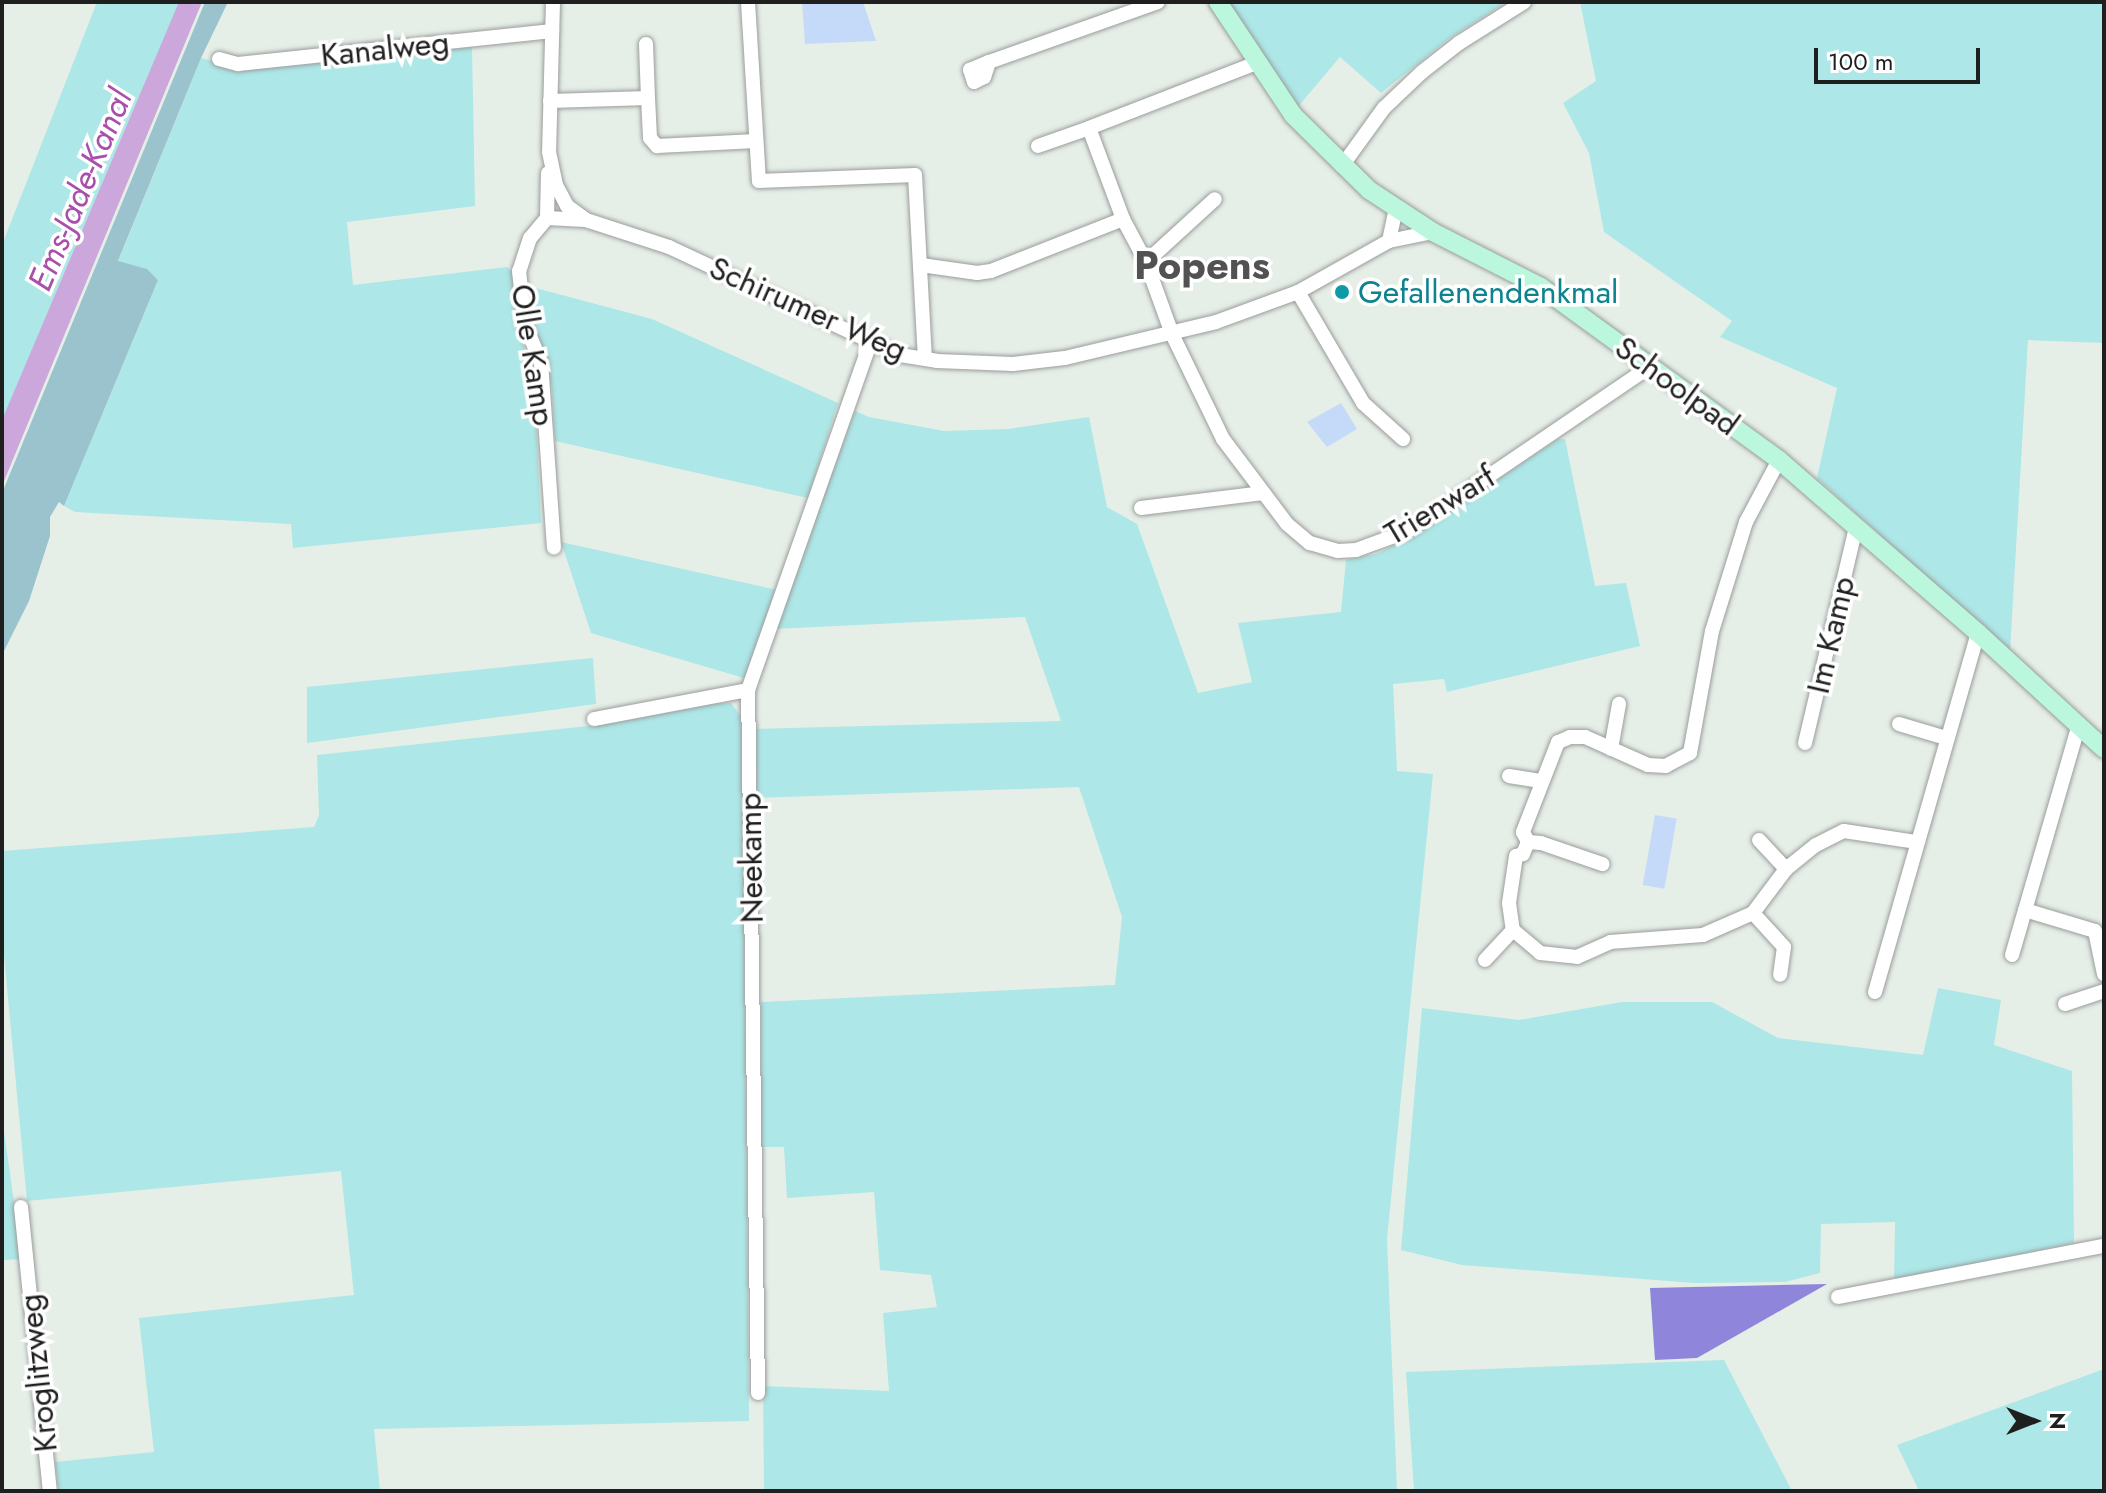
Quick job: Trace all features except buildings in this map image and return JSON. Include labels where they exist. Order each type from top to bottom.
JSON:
[{"type":"street","name":"Schirumer Weg","points":[[553,2],[549,152],[556,185],[567,206],[586,220],[669,247],[900,355],[1013,364],[1065,358],[1172,334],[1216,322],[1298,292],[1389,241],[1433,232]]},
{"type":"street","points":[[748,2],[759,181],[915,175],[925,359]]},
{"type":"street","points":[[989,62],[1158,2]]},
{"type":"street","name":"Schoolpad","points":[[1218,2],[1293,115],[1342,166],[1396,209],[1433,232],[1541,287],[1779,460],[1978,633],[2104,749]]},
{"type":"street","points":[[1342,166],[1384,108],[1422,72],[1459,43],[1524,2]]},
{"type":"street","name":"Kanalweg","points":[[219,59],[238,64],[552,31]]},
{"type":"street","points":[[646,44],[650,138],[657,146],[756,141]]},
{"type":"street","points":[[1038,146],[1259,62]]},
{"type":"street","points":[[550,101],[648,98]]},
{"type":"street","name":"Trienwarf","points":[[1089,128],[1123,219],[1146,262],[1172,334],[1223,439],[1287,524],[1310,543],[1338,551],[1372,546],[1408,531],[1651,366]]},
{"type":"street","points":[[549,152],[547,218],[586,220]]},
{"type":"street","points":[[1146,262],[1215,199]]},
{"type":"street","points":[[1389,241],[1396,209]]},
{"type":"street","name":"Olle Kamp","points":[[547,218],[530,238],[519,271],[525,325],[541,362],[554,548]]},
{"type":"street","points":[[921,265],[977,273],[991,271],[1123,219]]},
{"type":"street","points":[[1298,292],[1363,403],[1403,439]]},
{"type":"street","name":"Neekamp","points":[[758,1393],[748,690],[870,343]]},
{"type":"street","points":[[1779,460],[1746,522],[1712,631],[1690,753],[1666,766],[1648,765],[1585,737],[1570,737],[1558,742],[1541,781],[1523,854],[1516,856],[1509,903],[1513,930],[1540,953],[1577,957],[1610,942],[1703,935],[1753,913],[1786,869],[1816,845],[1844,831],[1917,842]]},
{"type":"street","points":[[1141,508],[1263,493]]},
{"type":"street","name":"Im Kamp","points":[[1805,743],[1856,527]]},
{"type":"street","points":[[1875,992],[1978,633]]},
{"type":"street","points":[[594,719],[748,690]]},
{"type":"street","points":[[1611,749],[1619,704]]},
{"type":"street","points":[[1899,724],[1946,738]]},
{"type":"street","points":[[2012,955],[2079,725]]},
{"type":"street","points":[[1509,776],[1541,781]]},
{"type":"street","points":[[1525,837],[1602,864]]},
{"type":"street","points":[[1759,840],[1786,869]]},
{"type":"street","points":[[2025,910],[2095,931],[2104,974]]},
{"type":"street","points":[[1753,913],[1784,947],[1780,975]]},
{"type":"street","points":[[1485,960],[1513,930]]},
{"type":"street","points":[[2065,1004],[2104,991]]},
{"type":"street","name":"Kroglitzweg","points":[[21,1207],[50,1491]]},
{"type":"street","points":[[1838,1297],[2104,1246]]},
{"type":"shaded area","points":[[97,2],[180,2],[2,422],[2,245]]},
{"type":"shaded area","points":[[179,2],[202,2],[2,486],[2,420]]},
{"type":"shaded area","points":[[205,2],[228,2],[201,58],[118,261],[147,269],[158,280],[64,506],[59,502],[50,517],[50,536],[29,601],[2,655],[2,493]]},
{"type":"shaded area","points":[[802,2],[863,2],[876,41],[805,44]]},
{"type":"shaded area","points":[[1227,2],[1507,2],[1451,37],[1381,93],[1340,57],[1296,109]]},
{"type":"shaded area","points":[[1580,2],[2104,2],[2104,343],[2028,340],[2010,652],[1817,478],[1837,388],[1720,337],[1732,321],[1604,232],[1589,153],[1563,103],[1596,81]]},
{"type":"shaded area","points":[[472,47],[475,206],[347,222],[353,285],[507,267],[515,274],[512,304],[534,382],[541,523],[293,548],[291,524],[75,512],[64,506],[158,280],[146,269],[118,262],[201,58],[241,69]]},
{"type":"shaded area","points":[[528,286],[652,319],[838,403],[808,498],[555,441],[552,389],[546,357],[529,310]]},
{"type":"shaded area","points":[[1341,403],[1357,429],[1327,447],[1307,422]]},
{"type":"shaded area","points":[[855,411],[869,417],[944,431],[1008,429],[1089,417],[1107,507],[1137,524],[1198,693],[1252,682],[1238,623],[1341,612],[1346,560],[1376,554],[1413,536],[1558,439],[1565,439],[1595,586],[1626,583],[1640,646],[1447,692],[1444,679],[1393,684],[1397,771],[1433,774],[1387,1239],[1397,1491],[764,1491],[763,1386],[889,1391],[883,1313],[937,1307],[931,1275],[880,1270],[874,1192],[787,1198],[784,1147],[761,1147],[761,1002],[1115,985],[1122,917],[1079,787],[757,798],[755,729],[1061,721],[1025,617],[774,629]]},
{"type":"shaded area","points":[[561,542],[777,590],[744,678],[591,633]]},
{"type":"shaded area","points":[[593,658],[596,704],[307,743],[307,687]]},
{"type":"shaded area","points":[[731,703],[742,718],[749,1421],[374,1429],[380,1491],[59,1491],[55,1462],[154,1452],[139,1318],[354,1295],[341,1171],[27,1201],[2,934],[2,851],[314,827],[319,815],[317,755],[588,726],[704,704]]},
{"type":"shaded area","points":[[1655,815],[1677,819],[1664,889],[1643,885]]},
{"type":"shaded area","points":[[1938,988],[2001,1000],[1994,1045],[2072,1071],[2074,1243],[1894,1283],[1895,1222],[1821,1224],[1820,1273],[1785,1282],[1694,1283],[1462,1265],[1401,1250],[1422,1008],[1519,1020],[1622,1002],[1712,1002],[1778,1038],[1923,1055]]},
{"type":"shaded area","points":[[2,1117],[22,1259],[2,1260]]},
{"type":"shaded area","points":[[1827,1284],[1697,1358],[1655,1360],[1650,1288]]},
{"type":"shaded area","points":[[1724,1360],[1792,1491],[1414,1491],[1406,1372]]},
{"type":"shaded area","points":[[2104,1369],[2104,1491],[1919,1491],[1897,1445]]},
{"type":"place","name":"Gefallenendenkmal","points":[[1342,292]]},
{"type":"district","name":"Popens","points":[[1202,265]]},
{"type":"water label","name":"Ems-Jade-Kanal","points":[[80,190]]}]
